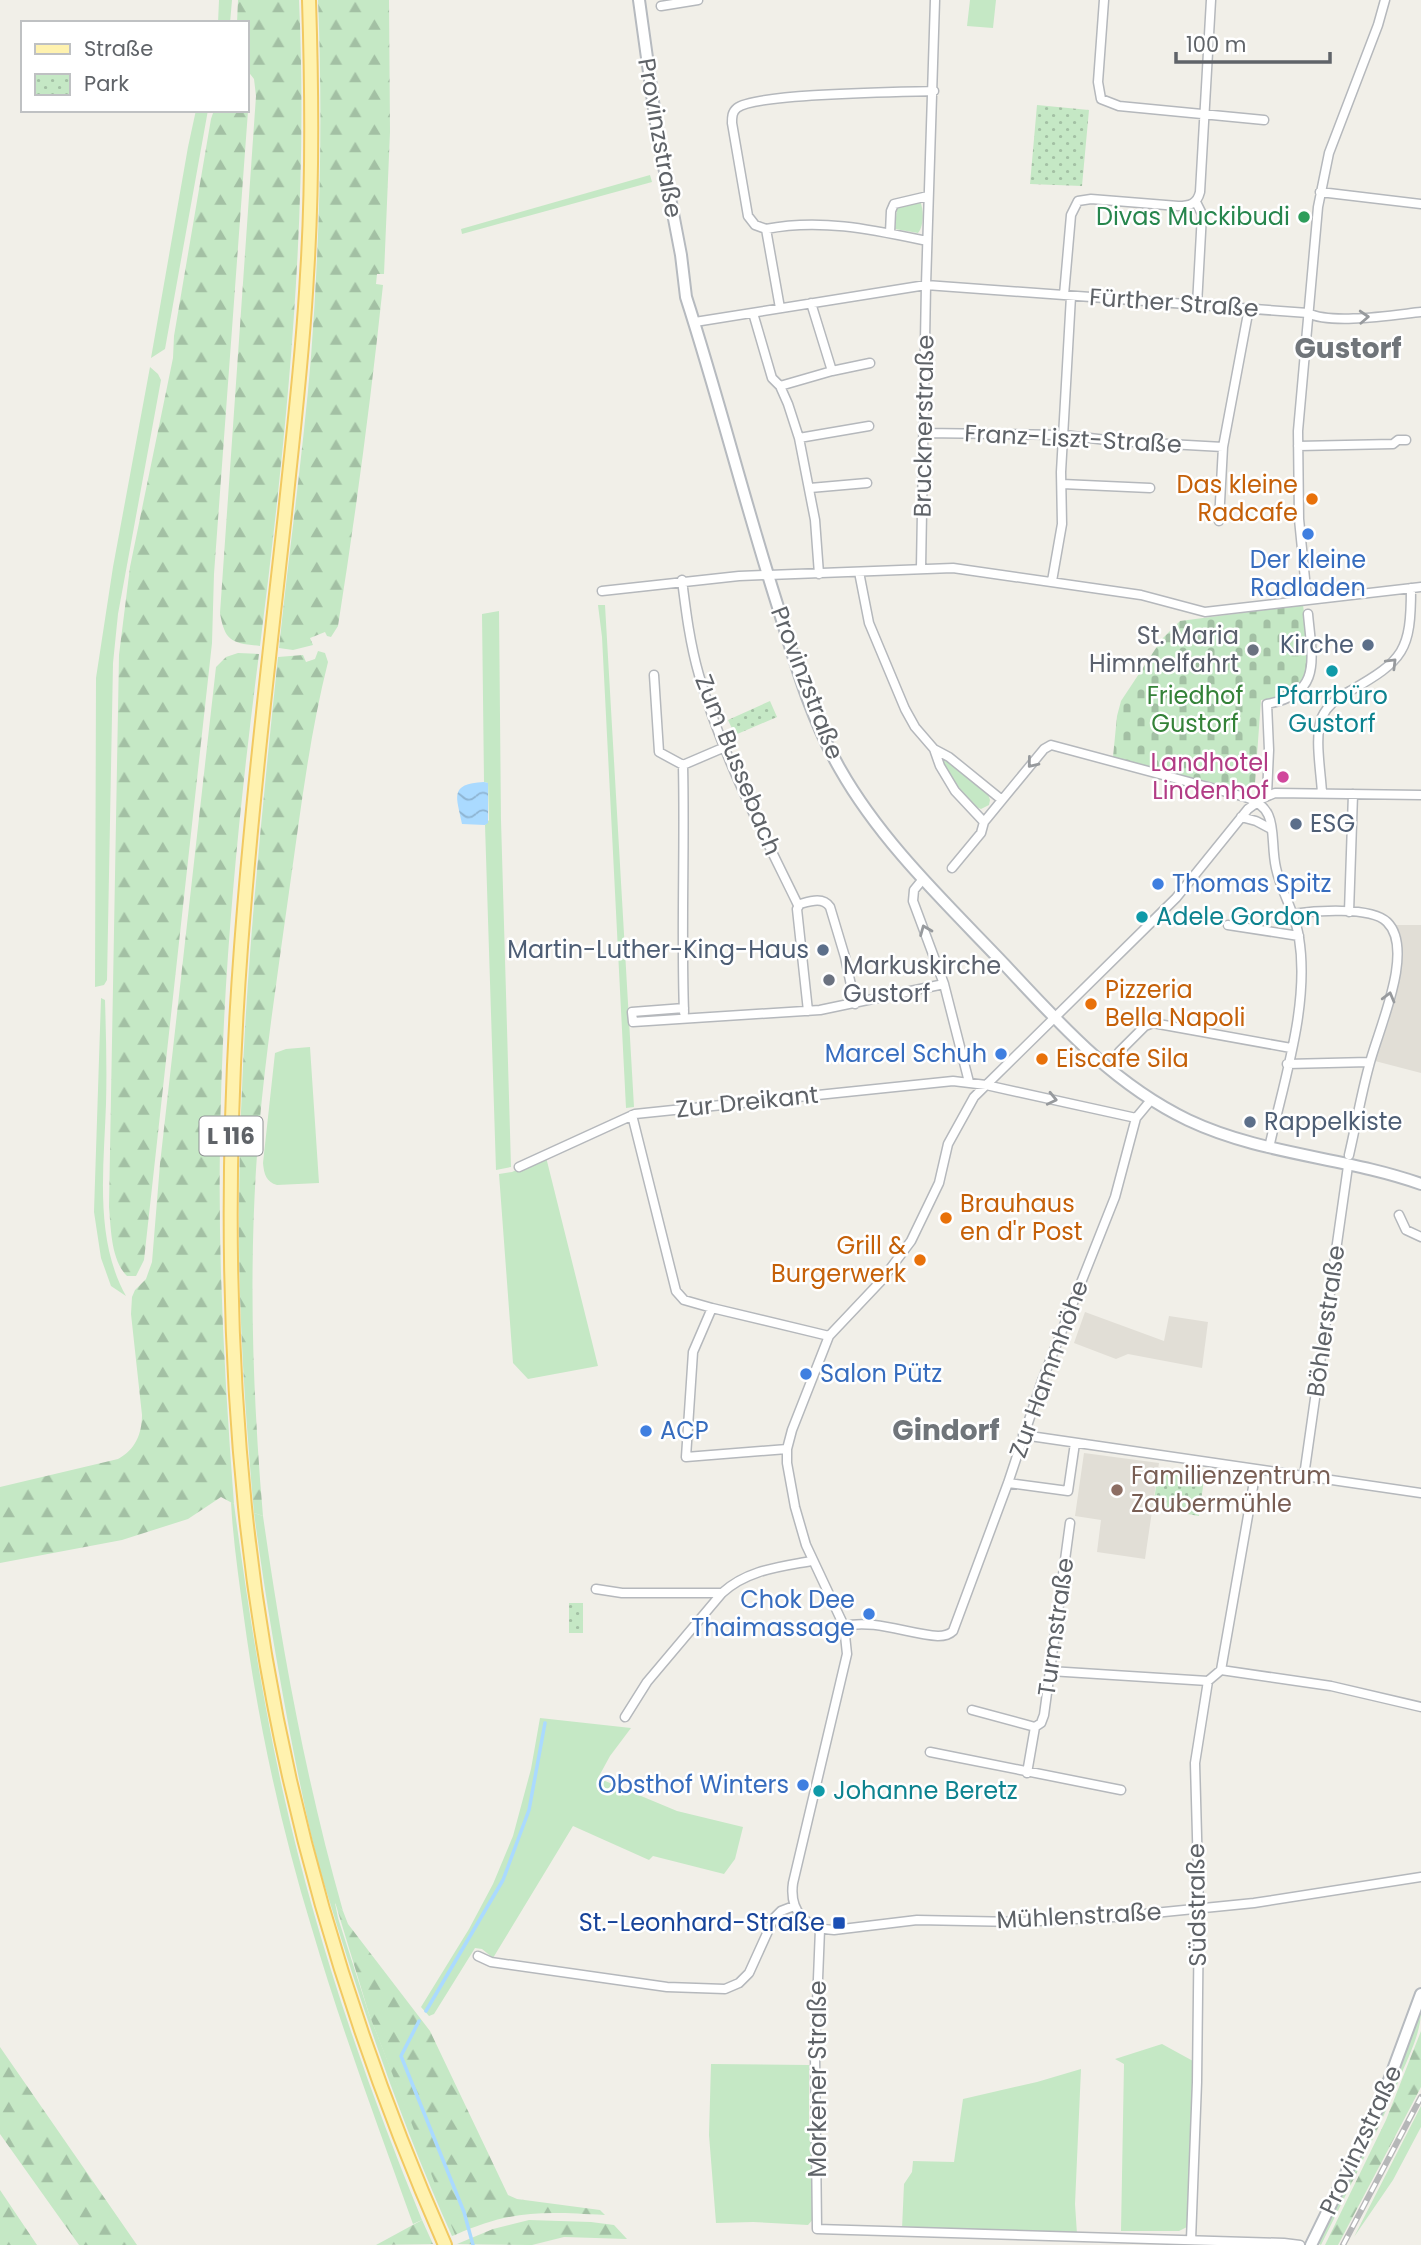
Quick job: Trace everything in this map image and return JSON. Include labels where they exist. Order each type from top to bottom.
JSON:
[{"type":"main road","name":"L 116","points":[[309,0],[312,143],[305,309],[253,812],[232,1090],[230,1243],[237,1416],[247,1522],[265,1652],[311,1866],[371,2062],[413,2172],[445,2245]]},
{"type":"street","name":"Provinzstraße","points":[[639,0],[657,130],[681,255],[684,289],[768,576],[806,695],[834,758],[867,811],[923,879],[1055,1018],[1097,1060],[1152,1100],[1211,1130],[1269,1148],[1349,1160],[1421,1184]]},
{"type":"street","points":[[661,6],[698,0]]},
{"type":"street","points":[[926,285],[935,0]]},
{"type":"street","points":[[1104,0],[1098,82],[1101,99],[1119,106],[1264,120]]},
{"type":"street","points":[[1197,305],[1202,214],[1196,202],[1200,192],[1211,0]]},
{"type":"street","points":[[1307,599],[1299,519],[1299,402],[1320,192],[1332,146],[1385,0]]},
{"type":"street","points":[[927,240],[817,224],[766,229],[755,225],[748,216],[732,123],[733,112],[738,107],[825,94],[933,91]]},
{"type":"street","points":[[1320,192],[1421,204]]},
{"type":"street","points":[[890,233],[894,204],[928,196]]},
{"type":"street","points":[[1052,581],[1062,524],[1071,215],[1078,201],[1091,199],[1178,206],[1196,202]]},
{"type":"street","points":[[766,229],[780,308]]},
{"type":"street","name":"Fürther Straße","points":[[695,323],[926,285],[1249,308],[1308,313],[1315,317],[1421,312]]},
{"type":"street","name":"Brucknerstraße","points":[[921,568],[926,285]]},
{"type":"street","points":[[811,303],[832,371]]},
{"type":"street","points":[[1219,521],[1223,447],[1249,308]]},
{"type":"street","points":[[753,313],[772,378],[780,386],[800,438],[810,488],[819,574]]},
{"type":"street","points":[[780,386],[870,363]]},
{"type":"street","points":[[800,438],[869,426]]},
{"type":"street","name":"Franz-Liszt-Straße","points":[[924,433],[1064,435],[1115,441],[1223,447]]},
{"type":"street","points":[[1298,446],[1393,443],[1406,440]]},
{"type":"street","points":[[810,488],[867,483]]},
{"type":"street","points":[[1062,484],[1150,488]]},
{"type":"street","points":[[602,591],[682,580],[959,568],[1146,596],[1205,612],[1421,587]]},
{"type":"street","points":[[859,572],[869,623],[892,682],[915,727],[934,749],[940,766],[956,791],[984,822]]},
{"type":"street","name":"Zum Bussebach","points":[[682,580],[695,661],[725,747],[798,905],[808,1011]]},
{"type":"street","points":[[1322,793],[1319,733],[1322,717],[1335,700],[1394,662],[1406,641],[1411,588]]},
{"type":"street","points":[[1267,795],[1267,704],[1291,698],[1307,683],[1312,661],[1308,614]]},
{"type":"street","points":[[654,675],[659,752],[683,765]]},
{"type":"street","points":[[952,869],[981,833],[984,822],[1044,749],[1051,745],[1258,801],[1268,812],[1276,870],[1299,936],[1301,981],[1291,1048],[1269,1148]]},
{"type":"street","points":[[683,765],[725,747]]},
{"type":"street","points":[[934,749],[950,757],[1002,800]]},
{"type":"street","points":[[683,765],[684,1019]]},
{"type":"street","points":[[820,1929],[805,1921],[794,1906],[792,1895],[794,1875],[823,1749],[847,1661],[847,1637],[811,1561],[795,1507],[788,1472],[787,1449],[794,1423],[829,1336],[881,1281],[904,1252],[939,1183],[948,1144],[966,1109],[986,1085],[1175,898],[1241,817],[1258,801],[1267,795],[1282,792],[1421,795]]},
{"type":"street","points":[[1292,914],[1349,912],[1353,793]]},
{"type":"street","points":[[1241,817],[1271,829]]},
{"type":"street","points":[[923,879],[915,888],[913,899],[944,984],[969,1082]]},
{"type":"street","points":[[798,905],[819,900],[829,905],[844,952],[855,1004]]},
{"type":"street","name":"Böhlerstraße","points":[[1304,1476],[1349,1160],[1369,1062],[1397,959],[1392,930],[1383,918],[1349,912]]},
{"type":"street","points":[[1228,925],[1299,936]]},
{"type":"street","points":[[684,1008],[632,1012],[633,1022],[808,1011],[855,1004],[944,984]]},
{"type":"street","points":[[1119,1052],[1145,1026],[1153,1023],[1291,1048]]},
{"type":"street","points":[[1287,1064],[1369,1062]]},
{"type":"street","name":"Zur Dreikant","points":[[519,1167],[632,1115],[953,1081],[986,1085],[1136,1118]]},
{"type":"street","name":"Zur Hammhöhe","points":[[844,1626],[891,1627],[939,1636],[952,1633],[1008,1483],[1042,1381],[1115,1197],[1136,1118],[1152,1100]]},
{"type":"street","points":[[632,1115],[676,1291],[684,1300],[829,1336]]},
{"type":"street","points":[[1399,1215],[1406,1230],[1421,1237]]},
{"type":"street","points":[[712,1308],[693,1352],[686,1457],[787,1449]]},
{"type":"street","points":[[1023,1435],[1421,1493]]},
{"type":"street","name":"Zur Hammhöhe","points":[[1008,1483],[1068,1491],[1075,1443]]},
{"type":"street","points":[[1050,1671],[1208,1681],[1221,1670],[1256,1470]]},
{"type":"street","name":"Turmstraße","points":[[1027,1773],[1035,1727],[1043,1719],[1070,1523]]},
{"type":"street","points":[[625,1717],[647,1682],[722,1593],[737,1580],[752,1573],[811,1561]]},
{"type":"street","points":[[596,1588],[622,1593],[722,1593]]},
{"type":"street","points":[[1221,1670],[1331,1686],[1421,1707]]},
{"type":"street","name":"Südstraße","points":[[1191,2240],[1197,2082],[1199,1909],[1195,1772],[1208,1681]]},
{"type":"street","name":"Turmstraße","points":[[972,1710],[1035,1727]]},
{"type":"street","points":[[930,1752],[1121,1790]]},
{"type":"street","name":"Mühlenstraße","points":[[820,1929],[847,1929],[917,1920],[1059,1921],[1199,1909],[1421,1877]]},
{"type":"street","points":[[478,1956],[491,1962],[667,1987],[725,1989],[747,1976],[774,1918],[781,1911],[794,1906]]},
{"type":"street","name":"Morkener Straße","points":[[820,1929],[815,2054],[817,2229],[1191,2240]]},
{"type":"street","name":"Provinzstraße","points":[[1311,2245],[1386,2090],[1421,1994]]},
{"type":"street","points":[[1191,2240],[1284,2242],[1300,2245]]},
{"type":"shaded area","points":[[1396,925],[1421,925],[1421,1073],[1375,1061],[1389,1021],[1402,962],[1400,933]]},
{"type":"shaded area","points":[[1085,1312],[1164,1341],[1169,1316],[1208,1322],[1202,1368],[1128,1354],[1116,1359],[1074,1343]]},
{"type":"shaded area","name":"Familienzentrum Zaubermühle","points":[[1084,1453],[1159,1463],[1145,1559],[1097,1552],[1101,1520],[1075,1516]]},
{"type":"green space","points":[[219,0],[232,0],[230,21],[218,21]]},
{"type":"green space","points":[[238,0],[299,0],[301,162],[298,243],[287,405],[260,646],[231,639],[224,630],[220,613],[256,96],[254,79],[248,71],[248,21],[237,21]]},
{"type":"green space","points":[[318,0],[389,0],[390,132],[384,274],[377,274],[376,284],[383,285],[363,456],[338,626],[331,637],[325,632],[310,638],[313,645],[293,650],[279,648],[304,430],[314,312],[320,134]]},
{"type":"green space","points":[[970,0],[996,0],[993,28],[967,26]]},
{"type":"green space","points":[[1037,105],[1089,110],[1082,186],[1030,184]]},
{"type":"green space","points":[[196,112],[208,112],[165,349],[151,358]]},
{"type":"green space","points":[[213,112],[248,112],[214,574],[212,643],[144,1260],[136,1276],[127,1276],[115,1253],[109,1207],[119,655],[130,567],[173,358],[174,336]]},
{"type":"green space","points":[[650,175],[652,182],[462,234],[461,229]]},
{"type":"green space","points":[[920,201],[923,218],[918,233],[895,229],[897,207]]},
{"type":"green space","points":[[150,367],[161,380],[118,614],[113,663],[107,980],[104,985],[95,987],[96,678],[113,567]]},
{"type":"green space","points":[[598,605],[605,605],[634,1107],[626,1108],[602,637]]},
{"type":"green space","name":"Friedhof Gustorf","points":[[1303,605],[1308,638],[1308,668],[1303,681],[1295,690],[1281,697],[1261,700],[1255,783],[1249,793],[1113,757],[1121,701],[1162,639],[1180,621]]},
{"type":"green space","points":[[499,611],[501,820],[511,1167],[496,1170],[485,825],[489,820],[488,783],[484,782],[482,614]]},
{"type":"green space","points":[[318,651],[325,653],[328,662],[310,748],[297,835],[259,1129],[253,1225],[253,1322],[263,1516],[254,1513],[240,1283],[240,1137],[247,1000],[278,657],[303,655],[306,662],[315,659]]},
{"type":"green space","points":[[238,653],[259,654],[232,899],[221,1083],[221,1280],[234,1504],[221,1497],[188,1519],[122,1540],[0,1563],[0,1487],[118,1459],[133,1446],[141,1429],[142,1415],[131,1314],[132,1297],[146,1279],[152,1262],[160,1164],[216,667],[226,657]]},
{"type":"green space","points":[[770,701],[777,717],[735,735],[728,720]]},
{"type":"green space","points":[[939,754],[988,794],[989,805],[981,809],[967,800],[951,778]]},
{"type":"green space","points":[[101,998],[105,1000],[106,1039],[103,1177],[105,1227],[116,1274],[126,1296],[111,1286],[101,1258],[94,1212]]},
{"type":"green space","points":[[310,1047],[319,1183],[277,1185],[266,1177],[263,1163],[275,1053]]},
{"type":"green space","points":[[546,1157],[598,1366],[528,1379],[513,1363],[499,1174],[512,1172]]},
{"type":"green space","points":[[1158,1472],[1204,1479],[1199,1516],[1153,1508]]},
{"type":"green space","points":[[231,1502],[234,1504],[268,1721],[296,1847],[344,2009],[422,2220],[413,2224],[335,2003],[290,1852],[256,1696],[238,1575]]},
{"type":"green space","points":[[254,1513],[263,1516],[296,1715],[343,1911],[335,1903],[338,1918],[369,2014],[446,2208],[455,2235],[452,2236],[416,2152],[384,2066],[317,1860],[283,1698]]},
{"type":"green space","points":[[569,1603],[583,1603],[583,1633],[569,1633]]},
{"type":"green space","points":[[540,1718],[631,1728],[610,1756],[598,1778],[677,1811],[743,1827],[735,1859],[724,1874],[653,1856],[649,1860],[573,1826],[493,1958],[482,1949],[475,1948],[434,2014],[429,2016],[421,2007],[469,1929],[493,1884],[513,1836],[531,1769]]},
{"type":"green space","points":[[335,1902],[343,1911],[348,1924],[430,2031],[508,2195],[517,2199],[600,2210],[605,2215],[564,2213],[512,2216],[455,2235],[369,2014]]},
{"type":"green space","points":[[1421,2011],[1413,2046],[1399,2080],[1396,2079]]},
{"type":"green space","points":[[1421,2031],[1421,2087],[1338,2245],[1325,2245],[1386,2120]]},
{"type":"green space","points":[[1162,2044],[1193,2061],[1194,2095],[1187,2227],[1179,2231],[1121,2231],[1124,2064],[1115,2059]]},
{"type":"green space","points":[[0,2047],[137,2245],[79,2245],[0,2134]]},
{"type":"green space","points":[[711,2064],[809,2065],[809,2133],[812,2136],[814,2218],[808,2225],[716,2223],[709,2135]]},
{"type":"green space","points":[[1081,2069],[1075,2204],[1077,2234],[902,2229],[904,2184],[912,2172],[913,2161],[954,2162],[963,2099]]},
{"type":"green space","points":[[1396,2079],[1399,2080],[1381,2122],[1321,2245],[1318,2243],[1379,2120]]},
{"type":"green space","points":[[1421,2106],[1421,2127],[1393,2180],[1354,2237]]},
{"type":"green space","points":[[0,2190],[37,2245],[0,2245]]},
{"type":"green space","points":[[422,2220],[433,2244],[376,2245]]},
{"type":"green space","points":[[529,2220],[614,2225],[627,2239],[564,2237],[532,2245],[457,2244],[493,2229]]},
{"type":"water","points":[[473,783],[488,783],[488,823],[462,824],[457,799],[460,789]]},
{"type":"waterway","points":[[426,2011],[503,1880],[529,1810],[545,1723]]},
{"type":"waterway","points":[[419,2021],[401,2056],[464,2212],[473,2245]]},
{"type":"railway","points":[[1343,2245],[1421,2097]]},
{"type":"place","name":"Divas Muckibudi","points":[[1304,217]]},
{"type":"place","name":"Das kleine Radcafe","points":[[1312,499]]},
{"type":"place","name":"Der kleine Radladen","points":[[1308,534]]},
{"type":"place","name":"Kirche","points":[[1368,645]]},
{"type":"place","name":"St. Maria Himmelfahrt","points":[[1253,650]]},
{"type":"place","name":"Pfarrbüro Gustorf","points":[[1332,671]]},
{"type":"place","name":"Landhotel Lindenhof","points":[[1283,777]]},
{"type":"place","name":"ESG","points":[[1296,824]]},
{"type":"place","name":"Thomas Spitz","points":[[1158,884]]},
{"type":"place","name":"Adele Gordon","points":[[1142,917]]},
{"type":"place","name":"Martin-Luther-King-Haus","points":[[823,950]]},
{"type":"place","name":"Markuskirche Gustorf","points":[[829,980]]},
{"type":"place","name":"Pizzeria Bella Napoli","points":[[1091,1004]]},
{"type":"place","name":"Marcel Schuh","points":[[1001,1054]]},
{"type":"place","name":"Eiscafe Sila","points":[[1042,1059]]},
{"type":"place","name":"Rappelkiste","points":[[1250,1122]]},
{"type":"place","name":"Brauhaus en d'r Post","points":[[946,1218]]},
{"type":"place","name":"Grill & Burgerwerk","points":[[920,1260]]},
{"type":"place","name":"Salon Pütz","points":[[806,1374]]},
{"type":"place","name":"ACP","points":[[646,1431]]},
{"type":"place","name":"Familienzentrum Zaubermühle","points":[[1117,1490]]},
{"type":"place","name":"Chok Dee Thaimassage","points":[[869,1614]]},
{"type":"place","name":"Obsthof Winters","points":[[803,1785]]},
{"type":"place","name":"Johanne Beretz","points":[[819,1791]]},
{"type":"place","name":"St.-Leonhard-Straße","points":[[839,1923]]},
{"type":"district","name":"Gustorf","points":[[1348,348]]},
{"type":"district","name":"Gindorf","points":[[946,1430]]}]
